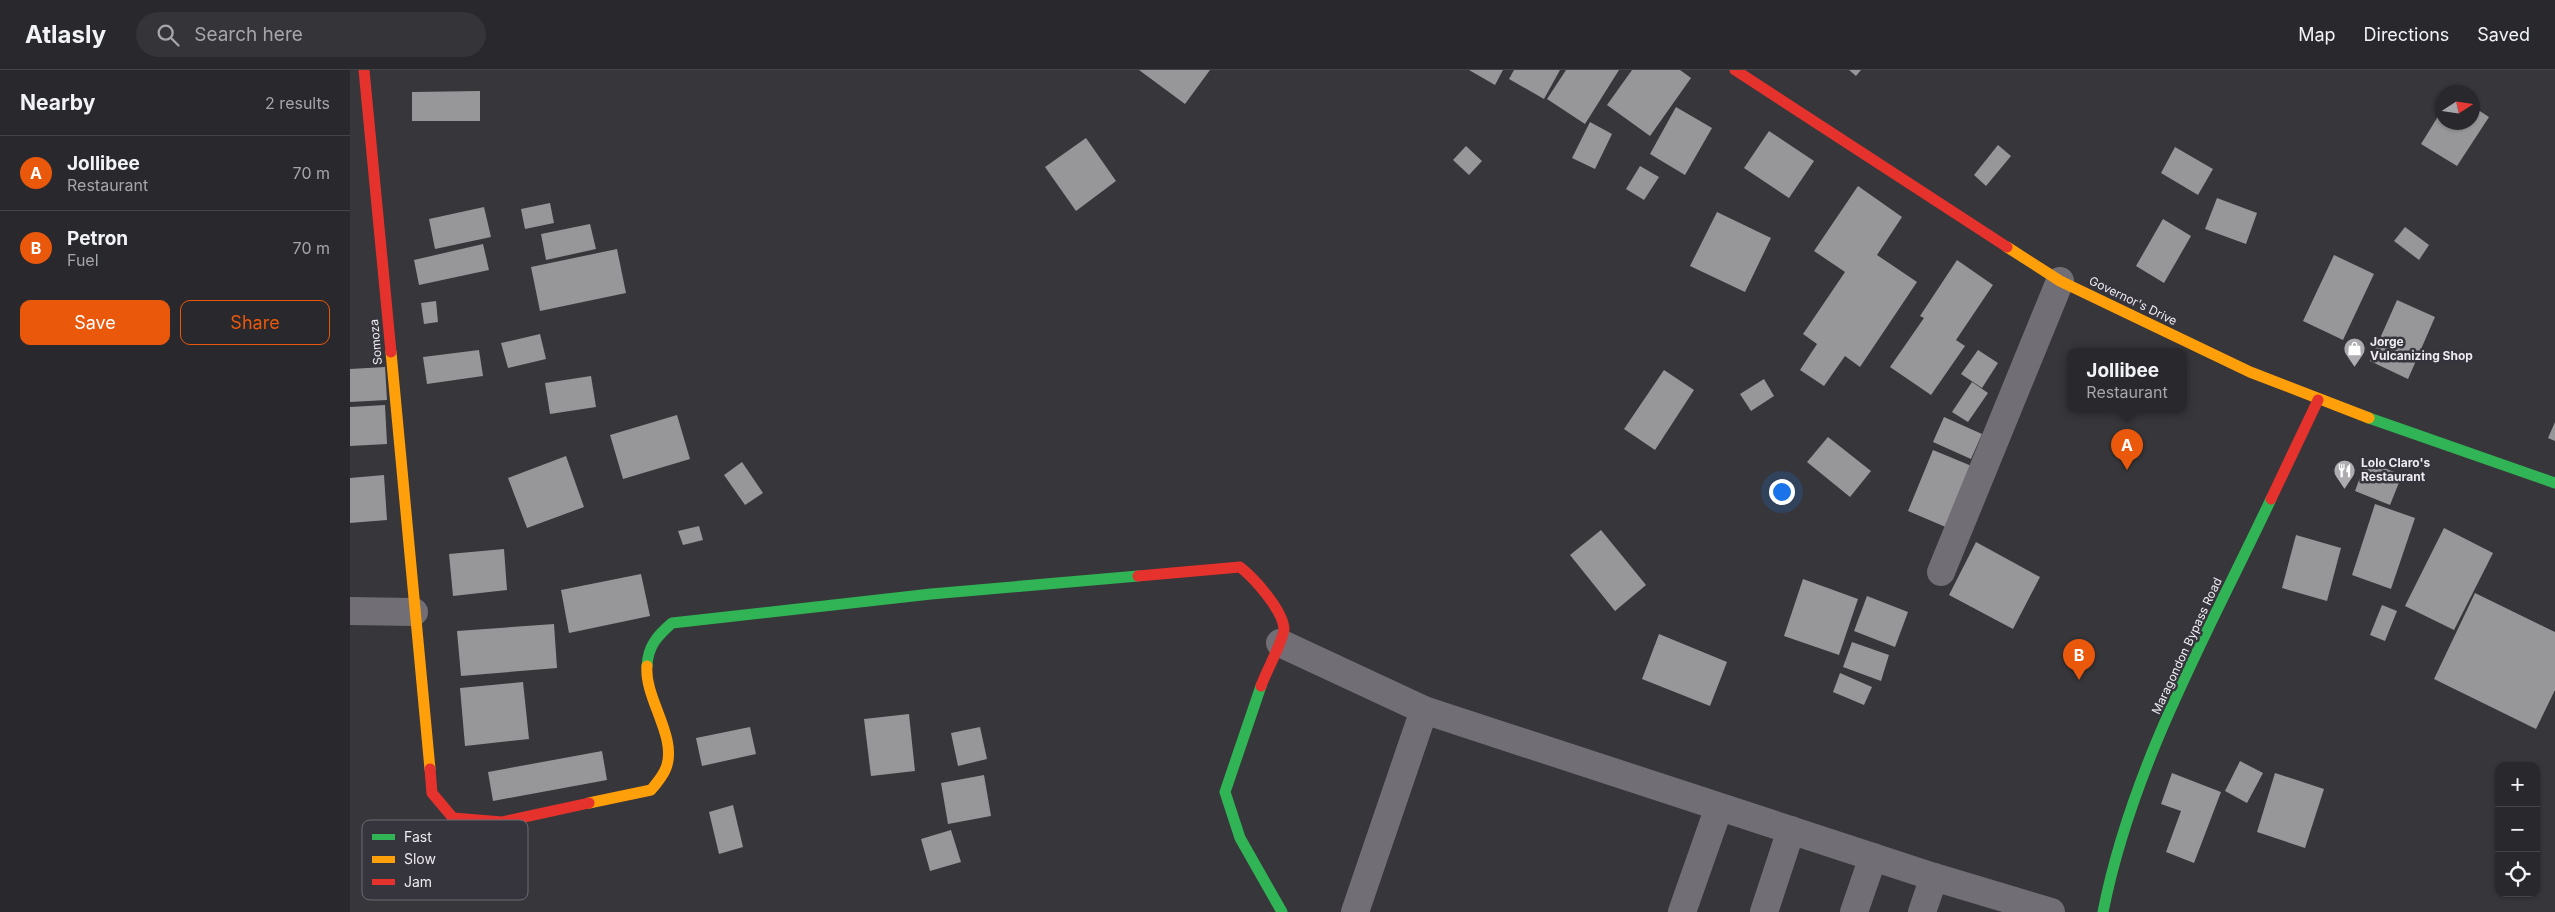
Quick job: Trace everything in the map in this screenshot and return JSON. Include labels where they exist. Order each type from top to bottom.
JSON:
[{"type":"street","name":"Somoza","points":[[364,70],[432,793],[453,818],[478,820]]},
{"type":"street","name":"Governor's Drive","points":[[1735,70],[2060,280],[2182,341],[2318,400],[2555,483]]},
{"type":"street","points":[[1941,572],[2060,280]]},
{"type":"street","name":"Maragondon Bypass Road","points":[[2103,912],[2111,867],[2126,814],[2147,761],[2318,400]]},
{"type":"street","name":"Somoza","points":[[511,820],[650,790],[663,776],[668,761],[667,747],[647,676],[648,649],[653,639],[672,623],[931,594],[1240,567],[1252,576],[1280,615],[1284,630],[1280,643]]},
{"type":"street","points":[[350,611],[414,612]]},
{"type":"street","points":[[1282,912],[1234,825],[1227,808],[1225,792],[1264,678],[1280,643],[1424,710],[1934,877],[2051,912]]},
{"type":"street","points":[[1355,912],[1424,710]]},
{"type":"street","points":[[1682,912],[1719,807]]},
{"type":"street","points":[[1764,912],[1791,830]]},
{"type":"street","points":[[1854,912],[1873,857]]},
{"type":"street","points":[[1922,912],[1934,877]]},
{"type":"building","points":[[1139,70],[1210,70],[1185,104]]},
{"type":"building","points":[[1469,70],[1503,70],[1495,85]]},
{"type":"building","points":[[1514,70],[1560,70],[1544,99],[1509,79]]},
{"type":"building","points":[[1566,70],[1619,70],[1585,124],[1547,99]]},
{"type":"building","points":[[1632,70],[1680,70],[1691,78],[1650,136],[1607,105]]},
{"type":"building","points":[[1849,70],[1861,70],[1856,76]]},
{"type":"building","points":[[480,91],[480,121],[412,121],[412,92]]},
{"type":"building","points":[[1676,107],[1712,128],[1685,175],[1650,154]]},
{"type":"building","points":[[2480,111],[2489,117],[2457,166],[2421,144],[2435,121],[2435,130],[2480,130]]},
{"type":"building","points":[[1590,122],[1612,134],[1595,169],[1572,158]]},
{"type":"building","points":[[1769,131],[1814,161],[1789,198],[1744,168]]},
{"type":"building","points":[[1086,138],[1116,181],[1076,211],[1045,167]]},
{"type":"building","points":[[1998,145],[2011,156],[1986,186],[1974,175]]},
{"type":"building","points":[[1466,146],[1482,161],[1469,175],[1453,160]]},
{"type":"building","points":[[2175,147],[2213,169],[2198,195],[2161,173]]},
{"type":"building","points":[[1640,166],[1659,177],[1644,200],[1626,189]]},
{"type":"building","points":[[1858,186],[1902,217],[1877,255],[1917,282],[1860,367],[1845,356],[1824,386],[1800,370],[1817,344],[1803,334],[1845,272],[1814,251]]},
{"type":"building","points":[[2217,198],[2257,213],[2246,244],[2205,229]]},
{"type":"building","points":[[550,203],[554,223],[525,229],[521,209]]},
{"type":"building","points":[[484,207],[491,237],[435,249],[429,219]]},
{"type":"building","points":[[1717,212],[1771,238],[1745,292],[1690,266]]},
{"type":"building","points":[[2163,219],[2191,236],[2164,283],[2136,266]]},
{"type":"building","points":[[590,224],[596,249],[546,260],[541,234]]},
{"type":"building","points":[[2405,227],[2429,245],[2419,260],[2394,241]]},
{"type":"building","points":[[483,244],[489,270],[419,285],[414,260]]},
{"type":"building","points":[[617,249],[626,293],[540,311],[531,267]]},
{"type":"building","points":[[2334,255],[2374,274],[2343,340],[2303,321]]},
{"type":"building","points":[[1957,260],[1993,285],[1956,340],[1965,346],[1931,395],[1890,367],[1924,318],[1920,316]]},
{"type":"building","points":[[2397,300],[2435,317],[2408,379],[2370,361]]},
{"type":"building","points":[[436,301],[438,322],[424,324],[421,303]]},
{"type":"building","points":[[540,334],[546,359],[508,368],[501,343]]},
{"type":"building","points":[[479,350],[483,376],[427,384],[423,357]]},
{"type":"building","points":[[1978,350],[1998,363],[1982,388],[1961,374]]},
{"type":"building","points":[[385,367],[387,400],[350,402],[350,369]]},
{"type":"building","points":[[1664,370],[1694,390],[1655,450],[1624,429]]},
{"type":"building","points":[[591,376],[596,407],[550,414],[545,383]]},
{"type":"building","points":[[1764,379],[1774,396],[1751,411],[1740,394]]},
{"type":"building","points":[[1972,382],[1988,393],[1968,422],[1952,412]]},
{"type":"building","points":[[385,405],[387,444],[350,446],[350,407]]},
{"type":"building","points":[[677,415],[690,459],[623,479],[610,435]]},
{"type":"building","points":[[1944,417],[1982,434],[1971,459],[1933,442]]},
{"type":"building","points":[[2555,422],[2555,441],[2548,438]]},
{"type":"building","points":[[1828,437],[1871,471],[1850,497],[1807,462]]},
{"type":"building","points":[[1933,450],[1974,467],[1948,528],[1908,511]]},
{"type":"building","points":[[566,456],[584,507],[527,528],[508,478]]},
{"type":"building","points":[[2366,461],[2402,475],[2390,505],[2355,491]]},
{"type":"building","points":[[742,462],[763,493],[745,505],[724,475]]},
{"type":"building","points":[[384,475],[387,520],[350,523],[350,478]]},
{"type":"building","points":[[2375,504],[2415,518],[2391,589],[2352,575]]},
{"type":"building","points":[[699,526],[703,540],[683,545],[678,531]]},
{"type":"building","points":[[2444,528],[2493,553],[2454,630],[2405,606]]},
{"type":"building","points":[[1601,530],[1646,585],[1615,611],[1570,555]]},
{"type":"building","points":[[2296,535],[2341,548],[2327,601],[2282,588]]},
{"type":"building","points":[[1976,542],[2040,577],[2013,629],[1949,595]]},
{"type":"building","points":[[504,549],[507,590],[453,596],[449,554]]},
{"type":"building","points":[[641,574],[650,616],[569,633],[561,590]]},
{"type":"building","points":[[1803,579],[1858,599],[1839,655],[1784,636]]},
{"type":"building","points":[[2475,593],[2555,632],[2555,690],[2536,729],[2434,679]]},
{"type":"building","points":[[1867,596],[1908,612],[1895,647],[1854,631]]},
{"type":"building","points":[[2382,605],[2397,611],[2385,641],[2370,635]]},
{"type":"building","points":[[554,624],[557,668],[461,676],[457,631]]},
{"type":"building","points":[[1659,634],[1727,662],[1710,706],[1642,679]]},
{"type":"building","points":[[1852,642],[1889,655],[1881,681],[1843,667]]},
{"type":"building","points":[[1840,673],[1872,687],[1864,705],[1833,692]]},
{"type":"building","points":[[523,682],[529,739],[465,746],[460,688]]},
{"type":"building","points":[[909,714],[915,771],[871,776],[864,719]]},
{"type":"building","points":[[750,727],[756,754],[702,766],[696,738]]},
{"type":"building","points":[[980,727],[987,759],[958,766],[951,733]]},
{"type":"building","points":[[602,751],[607,780],[493,801],[488,772]]},
{"type":"building","points":[[2240,761],[2263,773],[2247,803],[2225,791]]},
{"type":"building","points":[[2172,773],[2221,792],[2194,863],[2166,852],[2181,811],[2161,804]]},
{"type":"building","points":[[2275,773],[2324,789],[2305,848],[2257,832]]},
{"type":"building","points":[[984,775],[991,816],[948,824],[941,783]]},
{"type":"building","points":[[733,805],[743,847],[719,854],[709,812]]},
{"type":"building","points":[[951,830],[961,862],[930,871],[921,839]]},
{"type":"traffic: fast","points":[[2369,418],[2555,483]]},
{"type":"traffic: fast","points":[[2103,912],[2116,858],[2152,752],[2174,701],[2271,499]]},
{"type":"traffic: fast","points":[[647,666],[651,647],[662,632],[672,623],[931,594],[1138,576]]},
{"type":"traffic: fast","points":[[1261,686],[1225,792],[1240,838],[1282,912]]},
{"type":"traffic: slow","points":[[2007,247],[2060,281],[2250,372],[2369,418]]},
{"type":"traffic: slow","points":[[391,352],[430,769]]},
{"type":"traffic: slow","points":[[589,803],[651,790],[662,777],[666,768],[669,756],[668,743],[650,691],[647,666]]},
{"type":"traffic: jam","points":[[364,70],[391,352]]},
{"type":"traffic: jam","points":[[1735,70],[2007,247]]},
{"type":"traffic: jam","points":[[2271,499],[2318,400]]},
{"type":"traffic: jam","points":[[1138,576],[1240,567],[1246,572],[1260,586],[1273,604],[1279,613],[1284,629],[1261,686]]},
{"type":"traffic: jam","points":[[430,769],[432,793],[453,818],[478,820]]},
{"type":"traffic: jam","points":[[511,820],[589,803]]},
{"type":"place","name":"Jorge Vulcanizing Shop","points":[[2354,368]]},
{"type":"place","name":"Jollibee","points":[[2127,470]]},
{"type":"place","name":"Lolo Claro's Restaurant","points":[[2345,489]]},
{"type":"place","name":"Petron","points":[[2079,680]]}]
